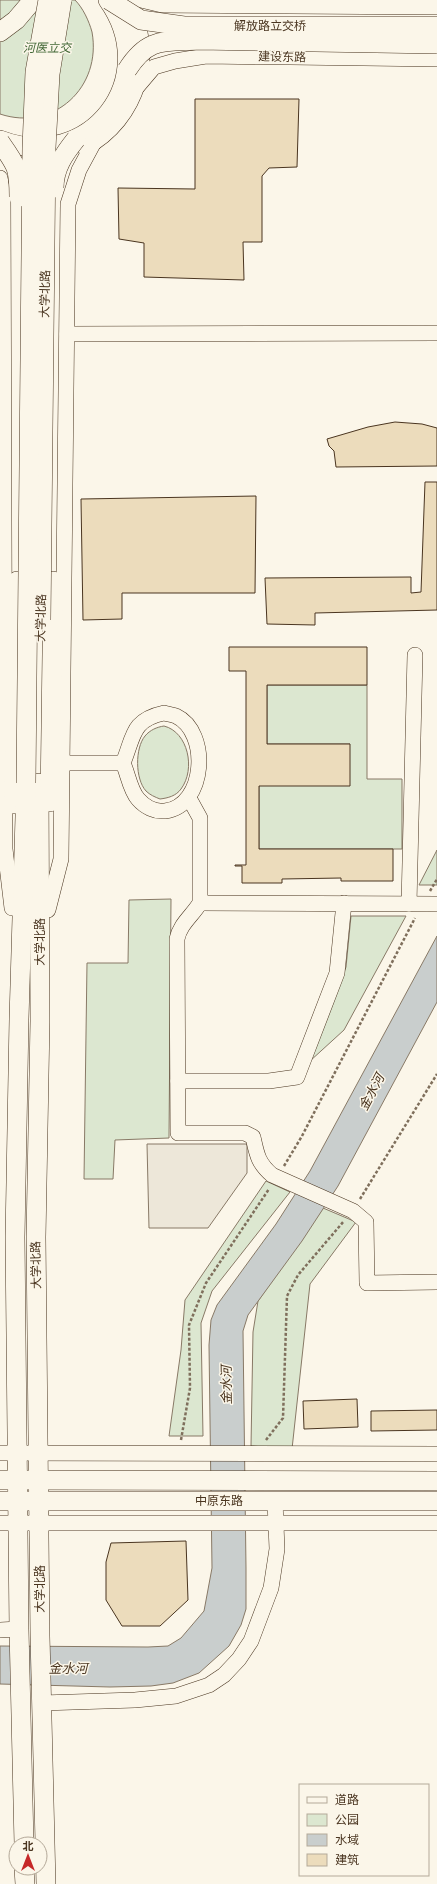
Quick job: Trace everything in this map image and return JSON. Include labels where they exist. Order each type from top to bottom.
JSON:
[{"type":"main road","points":[[0,32],[16,20],[33,0]]},
{"type":"main road","name":"大学北路","points":[[46,1884],[40,1636],[36,1237],[40,1021],[33,784],[32,148],[36,72],[48,0]]},
{"type":"main road","name":"大学北路","points":[[24,1836],[19,1632],[9,1523],[8,1453],[15,1237],[19,1019],[33,784],[46,148],[50,74],[62,0]]},
{"type":"main road","points":[[40,1021],[48,910],[53,581],[54,184],[56,169],[66,152],[84,142],[89,132],[108,114],[121,94],[127,70],[128,52],[125,34],[116,10],[108,0]]},
{"type":"main road","name":"解放路立交桥","points":[[108,0],[141,20],[184,26],[437,26]]},
{"type":"main road","name":"解放路立交桥","points":[[127,70],[136,56],[146,47],[153,44],[168,42],[199,40],[437,44]]},
{"type":"main road","points":[[0,141],[32,148],[84,142]]},
{"type":"main road","points":[[0,141],[16,164],[19,174],[17,581],[12,908],[19,1019]]},
{"type":"main road","name":"中原东路","points":[[9,1480],[437,1480]]},
{"type":"main road","name":"中原东路","points":[[9,1501],[437,1501]]},
{"type":"street","points":[[0,154],[22,159],[52,159],[66,156],[84,142],[105,135],[124,113],[137,87],[142,58],[142,43],[135,15],[128,0]]},
{"type":"street","points":[[141,0],[162,5],[437,7]]},
{"type":"street","name":"建设东路","points":[[137,87],[154,67],[176,61],[206,56],[437,59]]},
{"type":"street","points":[[48,910],[61,859],[68,204],[79,170],[84,142]]},
{"type":"street","points":[[0,178],[3,193],[5,849],[12,908]]},
{"type":"street","points":[[67,334],[437,333]]},
{"type":"street","points":[[414,655],[416,904]]},
{"type":"street","points":[[164,713],[177,717],[185,723],[196,742],[198,771],[195,787],[189,798],[180,806],[170,810],[158,812],[148,807],[138,799],[131,787],[123,763],[131,737],[138,725],[154,715],[164,713]]},
{"type":"street","points":[[62,763],[123,763]]},
{"type":"street","points":[[189,798],[200,818],[200,903],[179,928],[177,940],[178,1133],[245,1133],[253,1137],[258,1158],[262,1167],[277,1178],[353,1211],[366,1222],[367,1283],[437,1282]]},
{"type":"street","points":[[200,903],[437,904]]},
{"type":"street","points":[[178,1081],[269,1081],[297,1077],[336,973],[344,903]]},
{"type":"street","points":[[8,1453],[437,1454]]},
{"type":"street","points":[[42,1703],[136,1700],[176,1696],[209,1684],[224,1675],[239,1659],[251,1641],[271,1588],[276,1563],[270,1523],[271,1501]]},
{"type":"street","points":[[9,1523],[437,1524]]},
{"type":"street","points":[[0,1630],[19,1632]]},
{"type":"path","points":[[178,1454],[190,1388],[189,1325],[206,1283],[277,1178],[302,1136],[416,904],[437,879]]},
{"type":"path","points":[[259,1454],[283,1418],[287,1296],[298,1275],[353,1211],[437,1074]]},
{"type":"green space","name":"河医立交","points":[[0,0],[75,0],[81,7],[92,32],[93,52],[89,71],[82,87],[70,100],[55,110],[39,117],[20,118],[0,114]]},
{"type":"green space","points":[[267,685],[367,685],[367,779],[402,779],[402,849],[259,849],[259,786],[350,744],[267,744]]},
{"type":"green space","points":[[164,726],[172,730],[184,743],[189,762],[186,781],[181,789],[172,796],[160,799],[149,794],[142,786],[138,771],[138,756],[139,748],[145,736],[154,729]]},
{"type":"green space","points":[[437,850],[437,885],[419,885]]},
{"type":"green space","points":[[171,899],[169,1138],[115,1140],[113,1179],[84,1179],[87,963],[128,963],[129,900]]},
{"type":"green space","points":[[351,916],[406,916],[344,1030],[310,1061],[346,967]]},
{"type":"green space","points":[[266,1181],[290,1192],[212,1291],[201,1323],[203,1436],[169,1436],[181,1350],[185,1300]]},
{"type":"green space","points":[[323,1208],[356,1222],[310,1284],[292,1449],[251,1446],[253,1332],[258,1301]]},
{"type":"shaded area","points":[[147,1144],[247,1144],[247,1173],[208,1228],[149,1228]]},
{"type":"water","name":"金水河","points":[[437,936],[437,1002],[338,1186],[302,1241],[248,1315],[243,1331],[246,1609],[241,1625],[229,1646],[199,1673],[173,1683],[151,1686],[110,1687],[0,1684],[0,1646],[168,1646],[181,1638],[204,1611],[212,1568],[209,1345],[211,1320],[217,1305],[276,1224],[310,1171]]},
{"type":"building","points":[[195,99],[299,99],[297,167],[269,168],[262,176],[262,242],[243,242],[244,280],[144,277],[144,243],[119,239],[118,188],[195,189]]},
{"type":"building","points":[[395,422],[422,424],[437,428],[437,466],[336,467],[334,451],[329,446],[327,439],[368,427]]},
{"type":"building","points":[[425,482],[437,482],[437,610],[315,613],[315,625],[267,624],[265,578],[411,577],[411,593],[421,592]]},
{"type":"building","points":[[256,496],[255,593],[122,593],[122,619],[83,620],[81,499]]},
{"type":"building","points":[[229,647],[367,647],[367,685],[267,685],[267,744],[350,744],[350,786],[259,786],[259,849],[393,849],[393,881],[341,881],[341,878],[282,879],[282,883],[242,883],[242,866],[235,865],[246,865],[246,671],[229,671]]},
{"type":"building","points":[[357,1399],[358,1427],[304,1429],[303,1401]]},
{"type":"building","points":[[437,1410],[437,1430],[371,1431],[371,1411]]},
{"type":"building","points":[[186,1541],[188,1600],[160,1626],[122,1626],[106,1600],[106,1562],[111,1543]]}]
